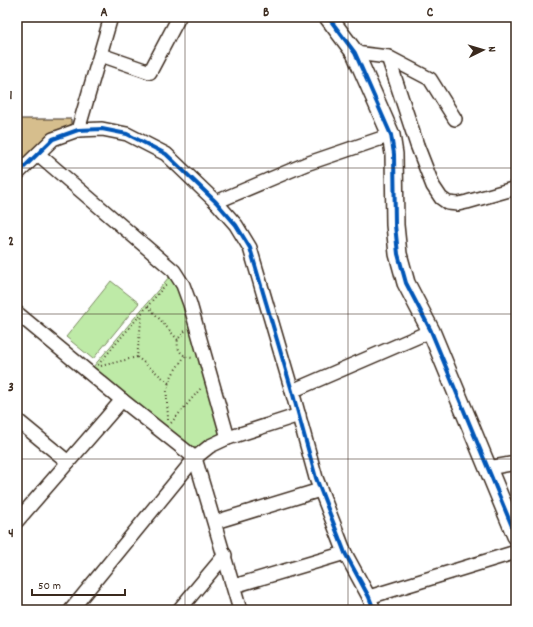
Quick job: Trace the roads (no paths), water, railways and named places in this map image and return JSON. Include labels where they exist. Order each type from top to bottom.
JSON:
[{"type":"street","points":[[78,130],[112,17]]},
{"type":"street","points":[[101,55],[150,72],[179,17]]},
{"type":"street","points":[[328,17],[355,53],[391,135],[394,154],[395,225],[398,254],[406,283],[431,331],[516,536]]},
{"type":"street","points":[[355,53],[388,57],[430,79],[454,119]]},
{"type":"street","points":[[388,57],[417,145],[433,186],[441,198],[448,203],[458,204],[516,188]]},
{"type":"street","points":[[17,174],[53,139],[78,130],[102,129],[127,134],[166,154],[216,202],[236,225],[250,248],[320,490],[345,553],[369,597],[374,610]]},
{"type":"street","points":[[216,202],[306,164],[391,135]]},
{"type":"street","points":[[38,154],[174,271],[183,285],[190,304],[228,438]]},
{"type":"street","points":[[17,313],[122,400],[165,430],[195,458],[225,555],[240,610]]},
{"type":"street","points":[[292,391],[431,331]]},
{"type":"street","points":[[17,521],[122,400]]},
{"type":"street","points":[[71,610],[195,458],[210,446],[228,438],[299,415]]},
{"type":"street","points":[[17,420],[68,462]]},
{"type":"street","points":[[488,468],[516,464]]},
{"type":"street","points":[[215,522],[320,490]]},
{"type":"street","points":[[369,597],[516,552]]},
{"type":"street","points":[[234,586],[345,553]]},
{"type":"street","points":[[179,610],[225,555]]}]
